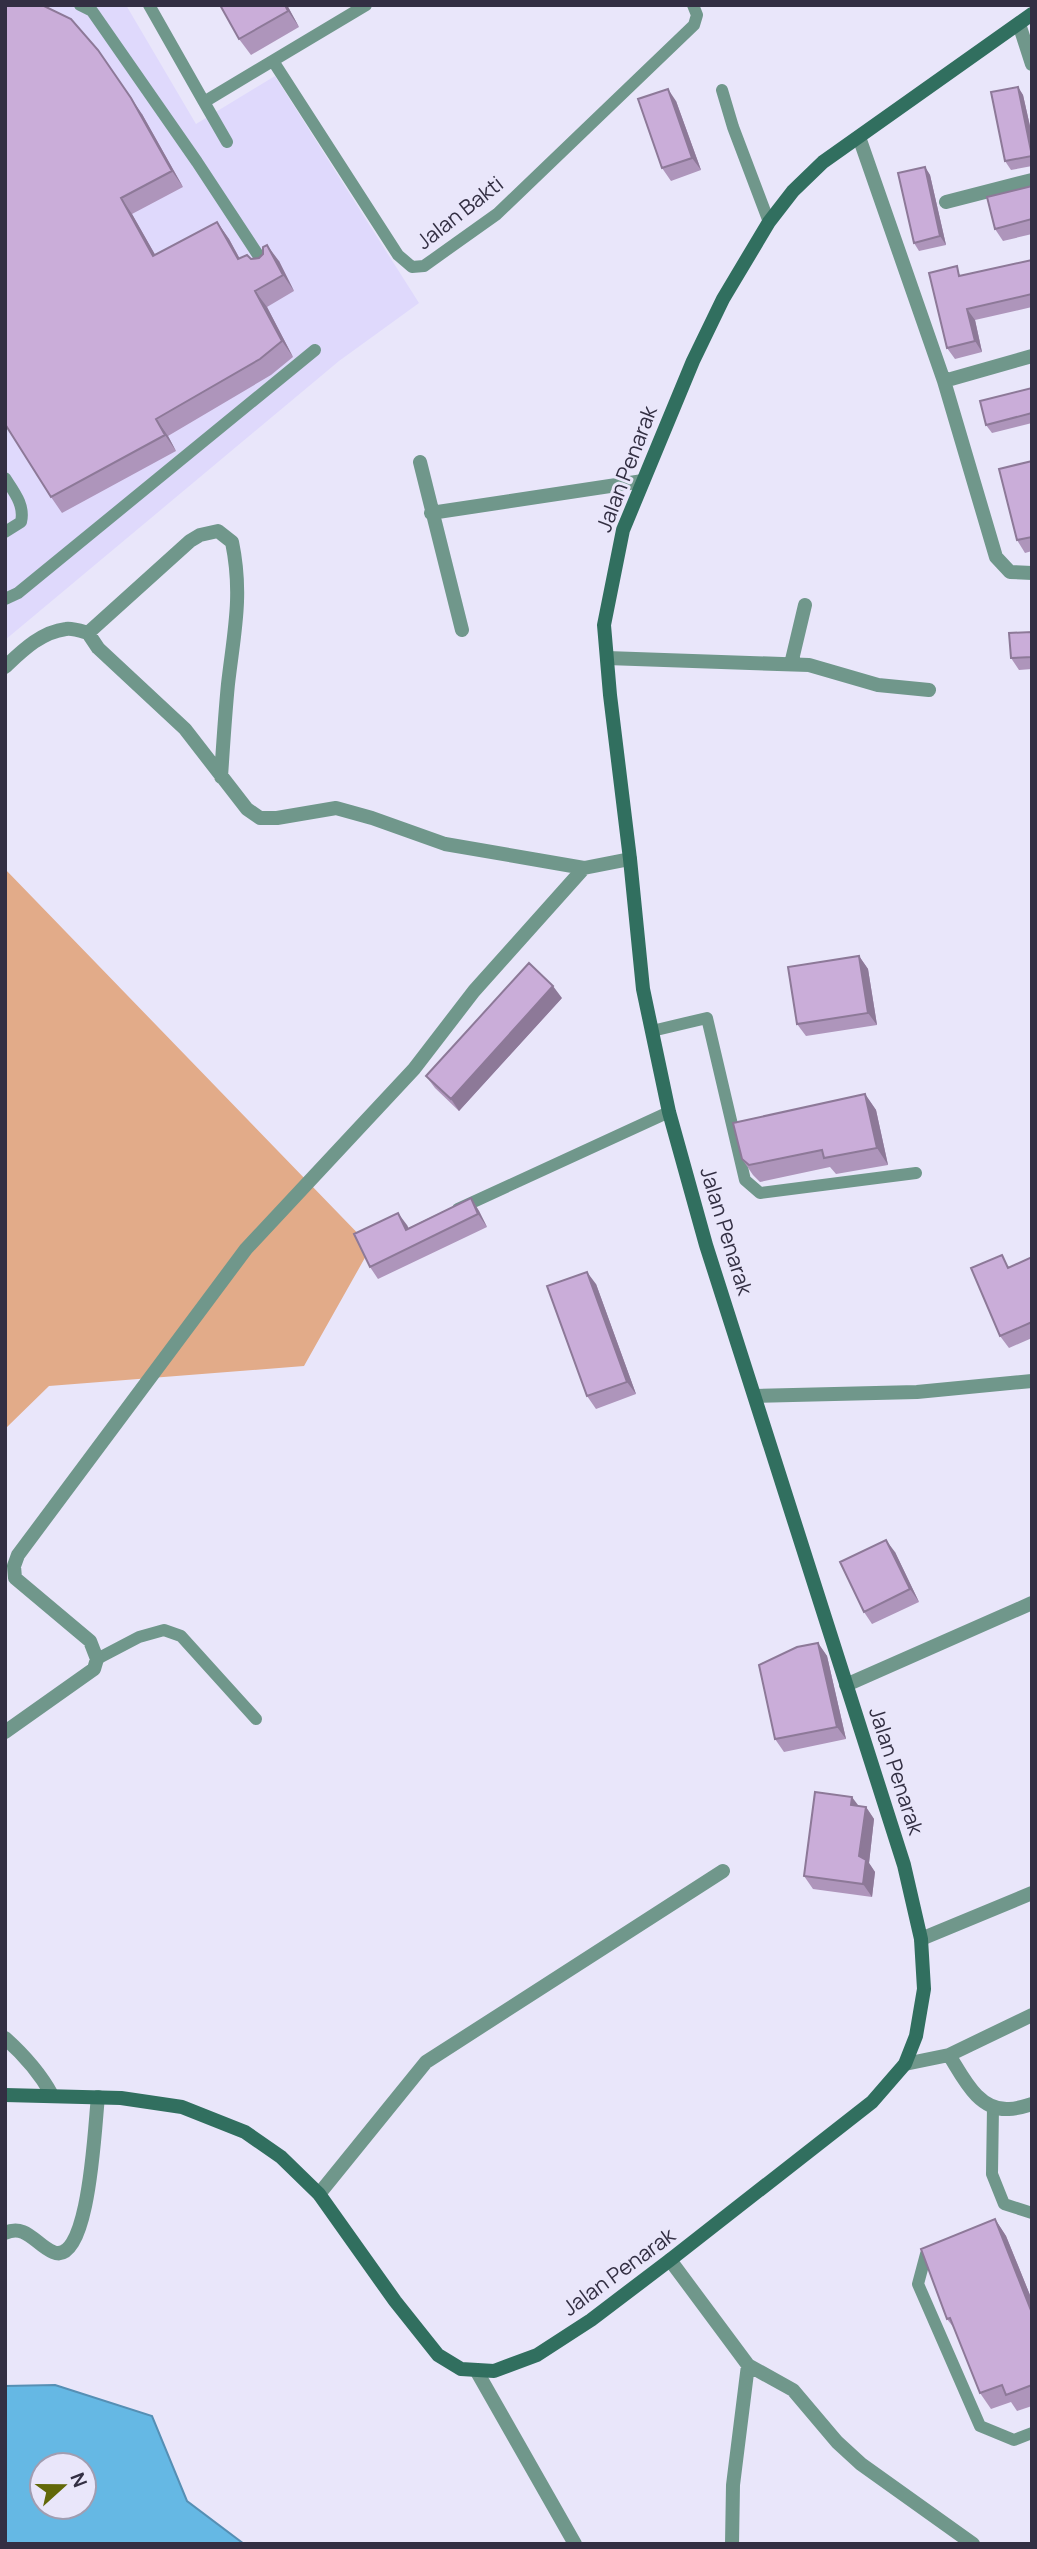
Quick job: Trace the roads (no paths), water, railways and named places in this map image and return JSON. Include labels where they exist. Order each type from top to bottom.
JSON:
[{"type":"street","name":"Jalan Penarak","points":[[476,2370],[494,2371],[537,2355],[591,2320],[872,2102],[905,2064],[916,2036],[925,1989],[921,1939],[904,1866],[706,1245],[669,1112],[643,989],[604,625],[623,530],[643,481],[693,361],[723,299],[769,222],[793,191],[823,162],[1032,13]]},
{"type":"street","points":[[1019,24],[1032,64]]},
{"type":"street","points":[[859,137],[944,381],[996,557],[1010,572],[1032,573]]},
{"type":"street","points":[[946,202],[1032,180]]},
{"type":"street","points":[[944,381],[1032,356]]},
{"type":"street","points":[[420,462],[462,630]]},
{"type":"street","points":[[431,513],[643,481]]},
{"type":"street","points":[[88,633],[190,541],[200,535],[218,531],[232,542],[239,596],[224,723],[221,777]]},
{"type":"street","points":[[791,664],[805,605]]},
{"type":"street","points":[[5,667],[42,637],[67,629],[88,633],[98,648],[185,729],[247,810],[260,818],[277,818],[336,808],[372,817],[445,844],[584,868],[631,859]]},
{"type":"street","points":[[607,658],[809,665],[878,685],[929,690]]},
{"type":"street","points":[[5,1732],[94,1669],[97,1659],[90,1641],[15,1578],[10,1571],[18,1555],[246,1249],[414,1069],[474,991],[584,868]]},
{"type":"street","points":[[755,1396],[917,1392],[1032,1381]]},
{"type":"street","points":[[846,1685],[1032,1603]]},
{"type":"street","points":[[319,2194],[426,2062],[723,1871]]},
{"type":"street","points":[[921,1939],[1032,1893]]},
{"type":"street","points":[[905,2064],[949,2055],[1032,2015]]},
{"type":"street","points":[[5,2038],[30,2063],[52,2095]]},
{"type":"street","points":[[949,2055],[977,2097],[992,2107],[1009,2110],[1032,2104]]},
{"type":"street","points":[[5,2095],[121,2098],[182,2107],[245,2132],[281,2158],[319,2194],[395,2301],[438,2355],[461,2369],[476,2370],[575,2544]]},
{"type":"street","points":[[5,2233],[29,2233],[54,2253],[64,2253],[72,2247],[86,2207],[98,2097]]},
{"type":"street","points":[[670,2260],[748,2365],[793,2390],[837,2442],[861,2464],[973,2544]]},
{"type":"street","points":[[732,2544],[733,2485],[748,2365]]},
{"type":"lane","points":[[80,5],[92,11],[266,267]]},
{"type":"lane","points":[[149,5],[227,142]]},
{"type":"lane","points":[[204,102],[366,5]]},
{"type":"lane","name":"Jalan Bakti","points":[[273,61],[398,255],[412,267],[424,266],[497,214],[694,24],[697,15],[693,5]]},
{"type":"lane","points":[[722,90],[769,222]]},
{"type":"lane","points":[[5,599],[18,593],[316,350]]},
{"type":"lane","points":[[5,478],[22,506],[23,514],[21,522],[5,532]]},
{"type":"lane","points":[[652,1031],[707,1018],[745,1180],[760,1193],[916,1173]]},
{"type":"lane","points":[[444,1216],[669,1112]]},
{"type":"lane","points":[[97,1659],[152,1633],[164,1630],[181,1636],[256,1719]]},
{"type":"lane","points":[[992,2107],[992,2174],[1004,2204],[1032,2213]]},
{"type":"lane","points":[[926,2254],[918,2284],[980,2426],[1014,2440],[1032,2433]]},
{"type":"water","points":[[55,2385],[152,2416],[187,2501],[244,2544],[5,2544],[5,2386]]}]
